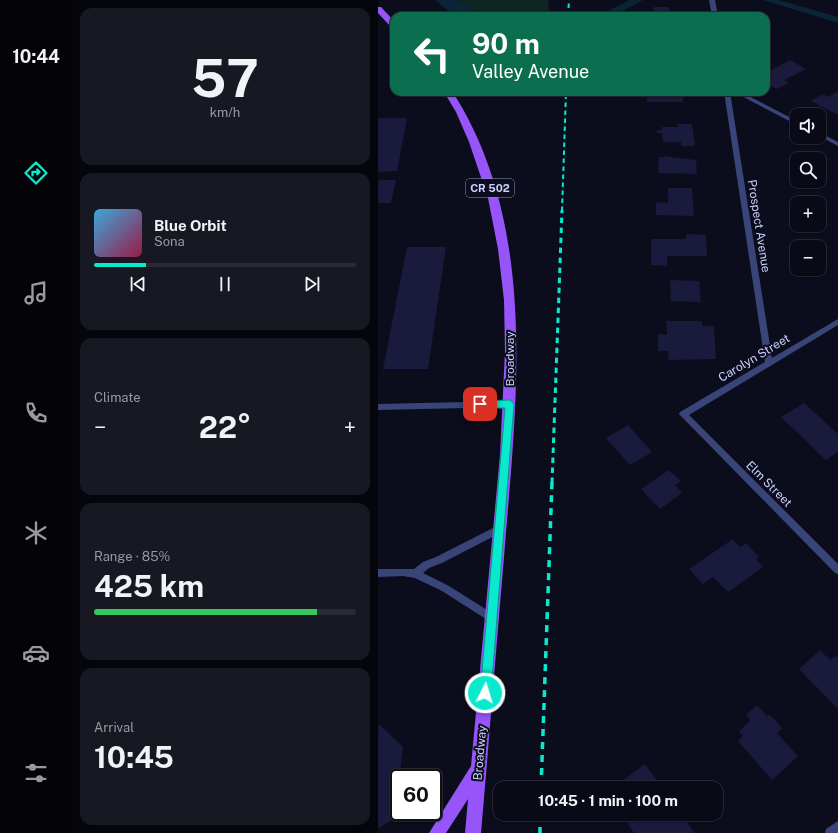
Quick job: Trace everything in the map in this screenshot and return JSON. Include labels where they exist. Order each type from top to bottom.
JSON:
[{"type":"main road","points":[[378,9],[390,21]]},
{"type":"main road","name":"Broadway","points":[[450,96],[469,130],[485,170],[495,203],[503,244],[509,291],[510,404],[474,833]]},
{"type":"main road","points":[[437,833],[479,768]]},
{"type":"street","points":[[712,0],[714,12]]},
{"type":"street","name":"Prospect Avenue","points":[[728,96],[769,363]]},
{"type":"street","points":[[745,96],[790,119]]},
{"type":"street","points":[[826,138],[838,144]]},
{"type":"street","name":"Carolyn Street","points":[[683,414],[838,322]]},
{"type":"street","points":[[378,407],[510,404]]},
{"type":"street","name":"Elm Street","points":[[683,414],[838,570]]},
{"type":"street","points":[[415,574],[426,565],[439,560],[499,529]]},
{"type":"street","points":[[378,572],[415,574],[438,584],[492,618]]},
{"type":"street","points":[[830,833],[838,826]]},
{"type":"green space","points":[[457,0],[548,0],[549,12],[476,12]]},
{"type":"water","points":[[435,0],[457,0],[476,12],[450,12]]},
{"type":"water","points":[[630,0],[643,0],[620,12],[606,12]]},
{"type":"water","points":[[763,0],[779,0],[838,17],[838,23]]},
{"type":"building","points":[[654,7],[669,7],[670,12],[654,12]]},
{"type":"building","points":[[790,60],[806,69],[784,80],[789,83],[777,89],[770,85],[770,71]]},
{"type":"building","points":[[838,91],[838,115],[811,101],[823,94],[829,97]]},
{"type":"building","points":[[647,96],[683,96],[683,102],[647,102]]},
{"type":"building","points":[[378,118],[407,118],[397,171],[378,172]]},
{"type":"building","points":[[677,124],[692,124],[695,146],[681,146],[681,142],[663,142],[662,133],[657,133],[657,130],[662,130],[662,127],[678,127]]},
{"type":"building","points":[[663,156],[696,160],[697,174],[658,173],[659,157]]},
{"type":"building","points":[[378,180],[396,180],[391,203],[378,203]]},
{"type":"building","points":[[668,188],[692,188],[694,216],[656,215],[656,202],[668,203]]},
{"type":"building","points":[[686,234],[706,235],[707,256],[667,256],[667,266],[651,265],[651,239],[686,239]]},
{"type":"building","points":[[407,247],[446,247],[428,369],[383,369]]},
{"type":"building","points":[[670,280],[699,281],[701,302],[671,301]]},
{"type":"building","points":[[666,321],[702,321],[702,326],[714,326],[716,359],[669,360],[668,351],[658,351],[658,334],[667,335]]},
{"type":"building","points":[[804,403],[838,434],[838,452],[826,460],[781,417]]},
{"type":"building","points":[[628,425],[652,452],[630,465],[606,438]]},
{"type":"building","points":[[669,470],[681,481],[675,485],[682,493],[660,509],[641,489]]},
{"type":"building","points":[[733,539],[740,547],[746,543],[759,557],[756,559],[763,567],[728,592],[713,577],[703,584],[689,569]]},
{"type":"building","points":[[820,650],[830,660],[836,656],[838,658],[838,709],[799,669]]},
{"type":"building","points":[[757,705],[767,716],[770,715],[782,728],[777,733],[798,756],[772,780],[738,741],[743,736],[739,731],[751,720],[746,715]]},
{"type":"building","points":[[378,725],[380,725],[403,747],[400,769],[390,769],[390,821],[378,828]]},
{"type":"building","points":[[645,764],[657,781],[622,781]]},
{"type":"building","points":[[626,821],[686,821],[695,833],[634,833]]},
{"type":"railway","points":[[568,12],[569,0]]},
{"type":"railway","points":[[562,211],[566,96]]},
{"type":"railway","points":[[552,483],[562,210]]},
{"type":"railway","points":[[541,781],[552,482]]},
{"type":"railway","points":[[540,821],[540,833]]},
{"type":"route","points":[[480,404],[510,404],[485,693]]}]
